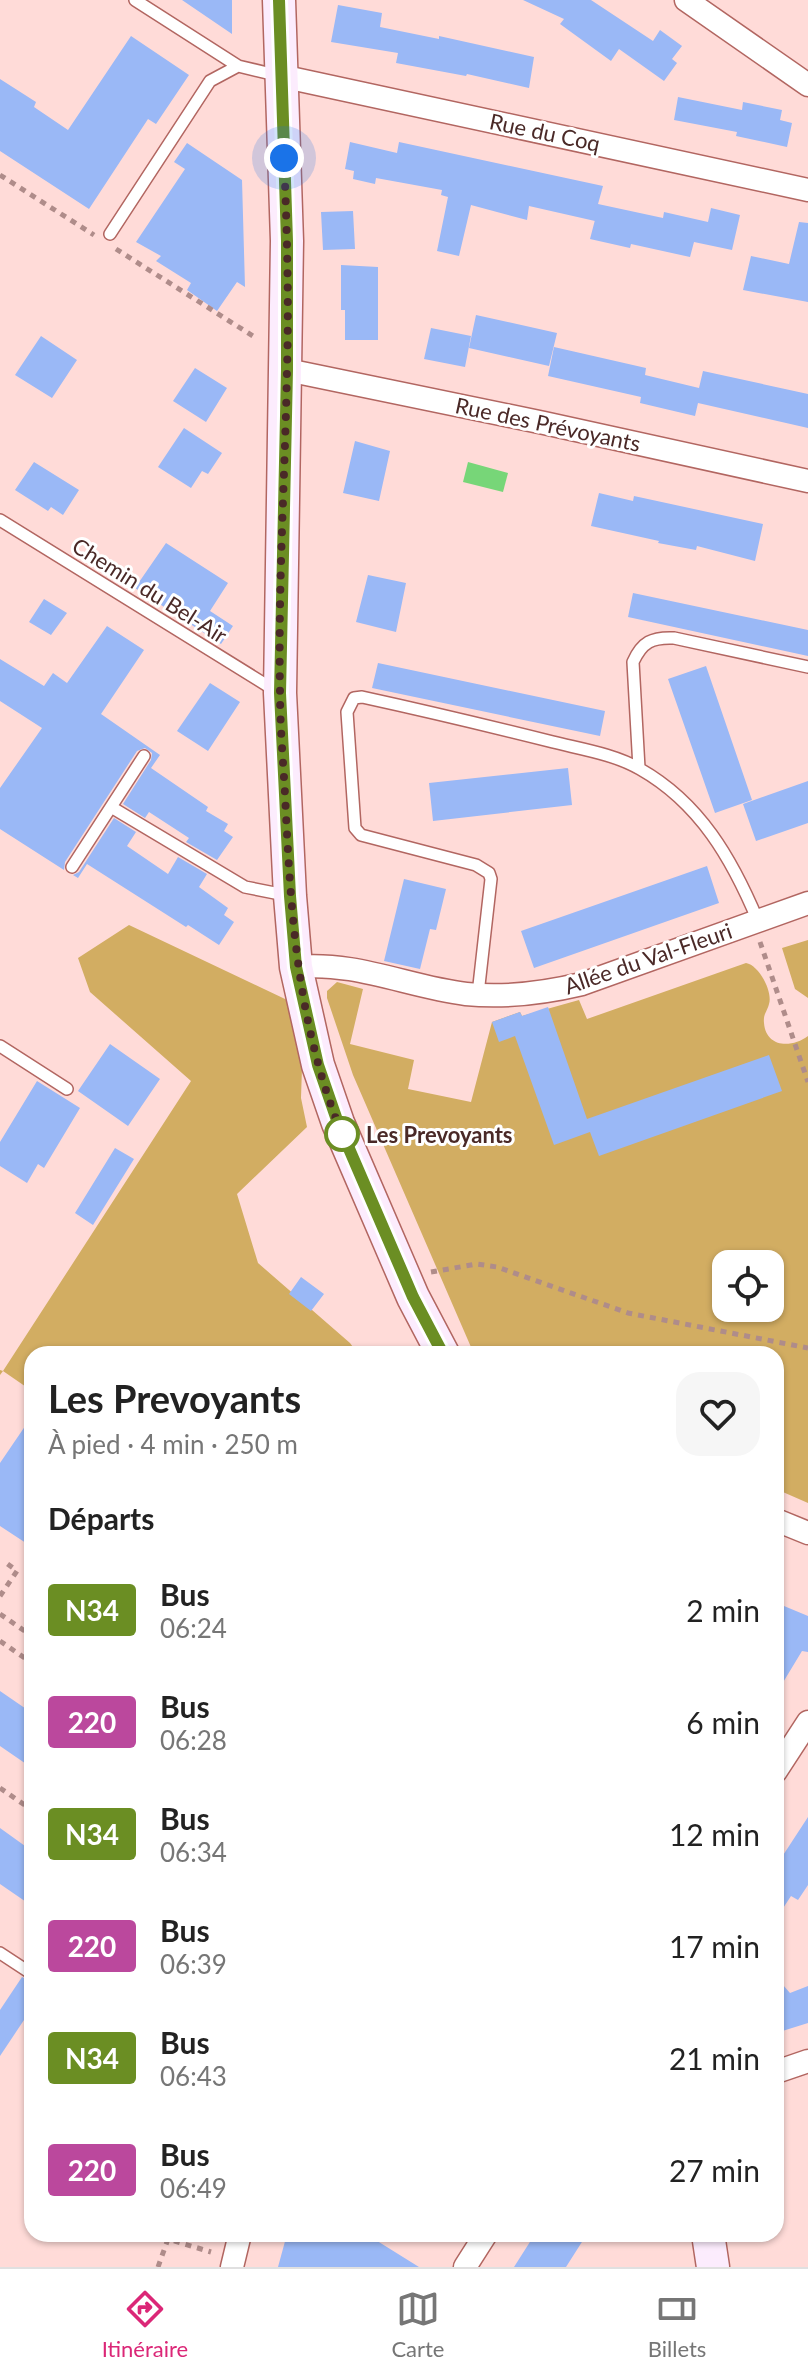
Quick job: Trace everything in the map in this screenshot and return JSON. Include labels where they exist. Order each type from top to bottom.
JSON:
[{"type":"street","points":[[279,0],[287,241],[280,693],[296,967],[318,1065],[338,1123],[431,1346]]},
{"type":"street","points":[[686,0],[808,85]]},
{"type":"street","name":"Rue du Coq","points":[[281,76],[808,190]]},
{"type":"street","name":"Rue des Prévoyants","points":[[287,370],[808,481]]},
{"type":"street","name":"Allée du Val-Fleuri","points":[[296,967],[334,966],[465,994],[529,994],[582,984],[808,903]]},
{"type":"street","points":[[784,1523],[808,1533]]},
{"type":"street","points":[[784,1759],[808,1722]]},
{"type":"street","points":[[784,2069],[808,2061]]},
{"type":"street","points":[[234,2262],[238,2242]]},
{"type":"street","points":[[465,2267],[481,2242]]},
{"type":"street","points":[[709,2242],[713,2267]]},
{"type":"lane","points":[[135,0],[238,66],[281,76]]},
{"type":"lane","points":[[110,234],[210,81],[238,66]]},
{"type":"lane","name":"Chemin du Bel-Air","points":[[0,520],[280,693]]},
{"type":"lane","points":[[639,768],[633,662],[647,641],[660,637],[674,638],[808,667]]},
{"type":"lane","points":[[478,994],[491,879],[489,873],[476,865],[361,835],[355,828],[347,712],[354,698],[362,697],[606,755],[639,768],[678,797],[709,830],[727,854],[755,921]]},
{"type":"lane","points":[[72,867],[144,756]]},
{"type":"lane","points":[[111,807],[245,887],[290,896]]},
{"type":"lane","points":[[0,1046],[67,1089]]},
{"type":"lane","points":[[0,1953],[24,1969]]},
{"type":"path","points":[[0,175],[257,339],[269,342]]},
{"type":"path","points":[[755,921],[808,1082]]},
{"type":"path","points":[[426,1273],[477,1264],[497,1267],[628,1313],[808,1348]]},
{"type":"path","points":[[0,1596],[17,1571],[5,1562]]},
{"type":"path","points":[[0,1614],[24,1630]]},
{"type":"path","points":[[0,1641],[24,1658]]},
{"type":"path","points":[[0,1788],[24,1804]]},
{"type":"path","points":[[158,2267],[167,2242]]},
{"type":"path","points":[[178,2242],[234,2262]]},
{"type":"shaded area","points":[[468,462],[508,473],[503,492],[463,482]]},
{"type":"shaded area","points":[[129,925],[304,1008],[301,1098],[307,1127],[237,1194],[258,1263],[352,1346],[24,1346],[24,1385],[3,1371],[191,1081],[90,992],[78,958]]},
{"type":"shaded area","points":[[808,940],[808,998],[795,989],[782,948]]},
{"type":"shaded area","points":[[746,963],[756,969],[767,986],[770,999],[764,1020],[769,1037],[788,1044],[808,1036],[808,1503],[784,1492],[784,1346],[471,1346],[353,1075],[327,991],[337,982],[363,989],[350,1044],[414,1060],[408,1089],[471,1102],[492,1022],[520,1012],[522,1016],[579,1000],[587,1019]]},
{"type":"building","points":[[182,0],[232,0],[232,34]]},
{"type":"building","points":[[523,0],[591,0],[653,41],[660,30],[682,46],[672,59],[677,63],[664,81],[619,49],[611,61],[560,24],[564,19]]},
{"type":"building","points":[[338,5],[382,13],[380,27],[439,39],[439,36],[534,57],[529,88],[396,63],[398,53],[331,42]]},
{"type":"building","points":[[131,36],[189,75],[156,124],[148,119],[89,209],[0,151],[0,79],[36,102],[34,107],[68,130]]},
{"type":"building","points":[[678,97],[742,110],[743,102],[782,110],[780,120],[792,123],[787,147],[736,136],[737,132],[674,120]]},
{"type":"building","points":[[350,142],[397,153],[399,142],[603,186],[598,204],[663,218],[664,212],[708,222],[711,208],[740,215],[732,250],[694,242],[690,257],[631,244],[630,248],[590,239],[595,221],[529,206],[527,220],[471,205],[459,256],[437,251],[448,197],[441,195],[442,190],[376,178],[375,184],[353,179],[354,171],[345,169]]},
{"type":"building","points":[[187,143],[242,180],[245,287],[237,282],[217,311],[187,290],[191,283],[156,261],[161,256],[136,242],[185,169],[174,162]]},
{"type":"building","points":[[353,211],[355,249],[323,250],[321,212]]},
{"type":"building","points":[[799,222],[808,223],[808,302],[743,290],[751,256],[789,264]]},
{"type":"building","points":[[341,265],[378,267],[378,340],[345,340]]},
{"type":"building","points":[[476,315],[557,333],[549,366],[469,348]]},
{"type":"building","points":[[431,328],[471,336],[465,367],[424,359]]},
{"type":"building","points":[[41,336],[77,360],[52,398],[15,375]]},
{"type":"building","points":[[554,347],[646,368],[645,375],[699,388],[703,371],[808,394],[808,428],[698,403],[695,416],[640,403],[641,397],[548,376]]},
{"type":"building","points":[[195,368],[227,388],[206,422],[173,401]]},
{"type":"building","points":[[184,428],[222,453],[208,474],[202,471],[191,488],[158,467]]},
{"type":"building","points":[[355,441],[390,451],[379,501],[343,493]]},
{"type":"building","points":[[34,462],[79,490],[63,515],[51,507],[48,511],[15,490]]},
{"type":"building","points":[[599,493],[633,501],[634,496],[763,524],[755,561],[697,546],[696,550],[658,543],[591,526]]},
{"type":"building","points":[[166,543],[228,583],[210,611],[233,626],[221,644],[135,588]]},
{"type":"building","points":[[368,575],[406,583],[396,632],[356,622]]},
{"type":"building","points":[[633,593],[808,630],[808,656],[628,617]]},
{"type":"building","points":[[44,599],[67,613],[51,635],[29,622]]},
{"type":"building","points":[[107,626],[144,650],[101,714],[160,755],[151,768],[208,807],[206,811],[228,824],[224,831],[233,837],[217,860],[186,842],[189,838],[149,812],[145,818],[123,804],[151,760],[152,753],[145,748],[137,751],[65,862],[64,870],[0,829],[0,788],[42,728],[0,701],[0,659],[44,686],[53,673],[67,683]]},
{"type":"building","points":[[378,663],[605,711],[600,736],[372,688]]},
{"type":"building","points":[[706,666],[752,800],[715,813],[668,679]]},
{"type":"building","points":[[210,683],[240,702],[208,751],[177,731]]},
{"type":"building","points":[[568,768],[572,805],[433,821],[429,783]]},
{"type":"building","points":[[808,781],[808,823],[756,841],[743,804]]},
{"type":"building","points":[[114,818],[136,832],[127,846],[168,874],[178,857],[207,874],[199,887],[228,908],[224,915],[234,922],[219,945],[87,864],[78,878],[73,875],[79,872]]},
{"type":"building","points":[[707,866],[719,903],[534,968],[521,931]]},
{"type":"building","points":[[404,879],[446,889],[436,930],[430,929],[420,969],[384,961]]},
{"type":"building","points":[[548,1007],[587,1119],[769,1055],[782,1091],[599,1156],[590,1132],[554,1145],[515,1036],[499,1042],[492,1022],[520,1012],[522,1016]]},
{"type":"building","points":[[110,1044],[160,1079],[128,1126],[78,1091]]},
{"type":"building","points":[[37,1081],[80,1108],[44,1168],[38,1164],[27,1183],[0,1166],[0,1142]]},
{"type":"building","points":[[115,1148],[134,1159],[93,1225],[75,1213]]},
{"type":"building","points":[[301,1277],[324,1294],[311,1311],[289,1294]]},
{"type":"building","points":[[24,1428],[24,1542],[0,1526],[0,1463]]},
{"type":"building","points":[[784,1606],[808,1616],[808,1652],[802,1651],[784,1681]]},
{"type":"building","points":[[0,1691],[24,1708],[24,1762],[0,1746]]},
{"type":"building","points":[[808,1817],[808,1885],[798,1900],[791,1896],[784,1907],[784,1854]]},
{"type":"building","points":[[0,1828],[24,1845],[24,1900],[0,1884]]},
{"type":"building","points":[[24,1978],[24,2020],[0,2056],[0,2010]]},
{"type":"building","points":[[784,1986],[790,1993],[808,1986],[808,2023],[784,2030]]},
{"type":"building","points":[[285,2242],[379,2242],[419,2267],[278,2267]]},
{"type":"building","points":[[530,2242],[582,2242],[566,2267],[514,2267]]},
{"type":"bus line","name":"N34","points":[[279,0],[287,241],[280,693],[296,967],[318,1065],[338,1123],[413,1297],[439,1346]]},
{"type":"place","name":"Les Prevoyants","points":[[342,1134]]},
{"type":"route","points":[[284,158],[287,370],[280,693],[290,896],[296,967],[304,1008],[318,1065],[346,1144],[342,1134]]}]
